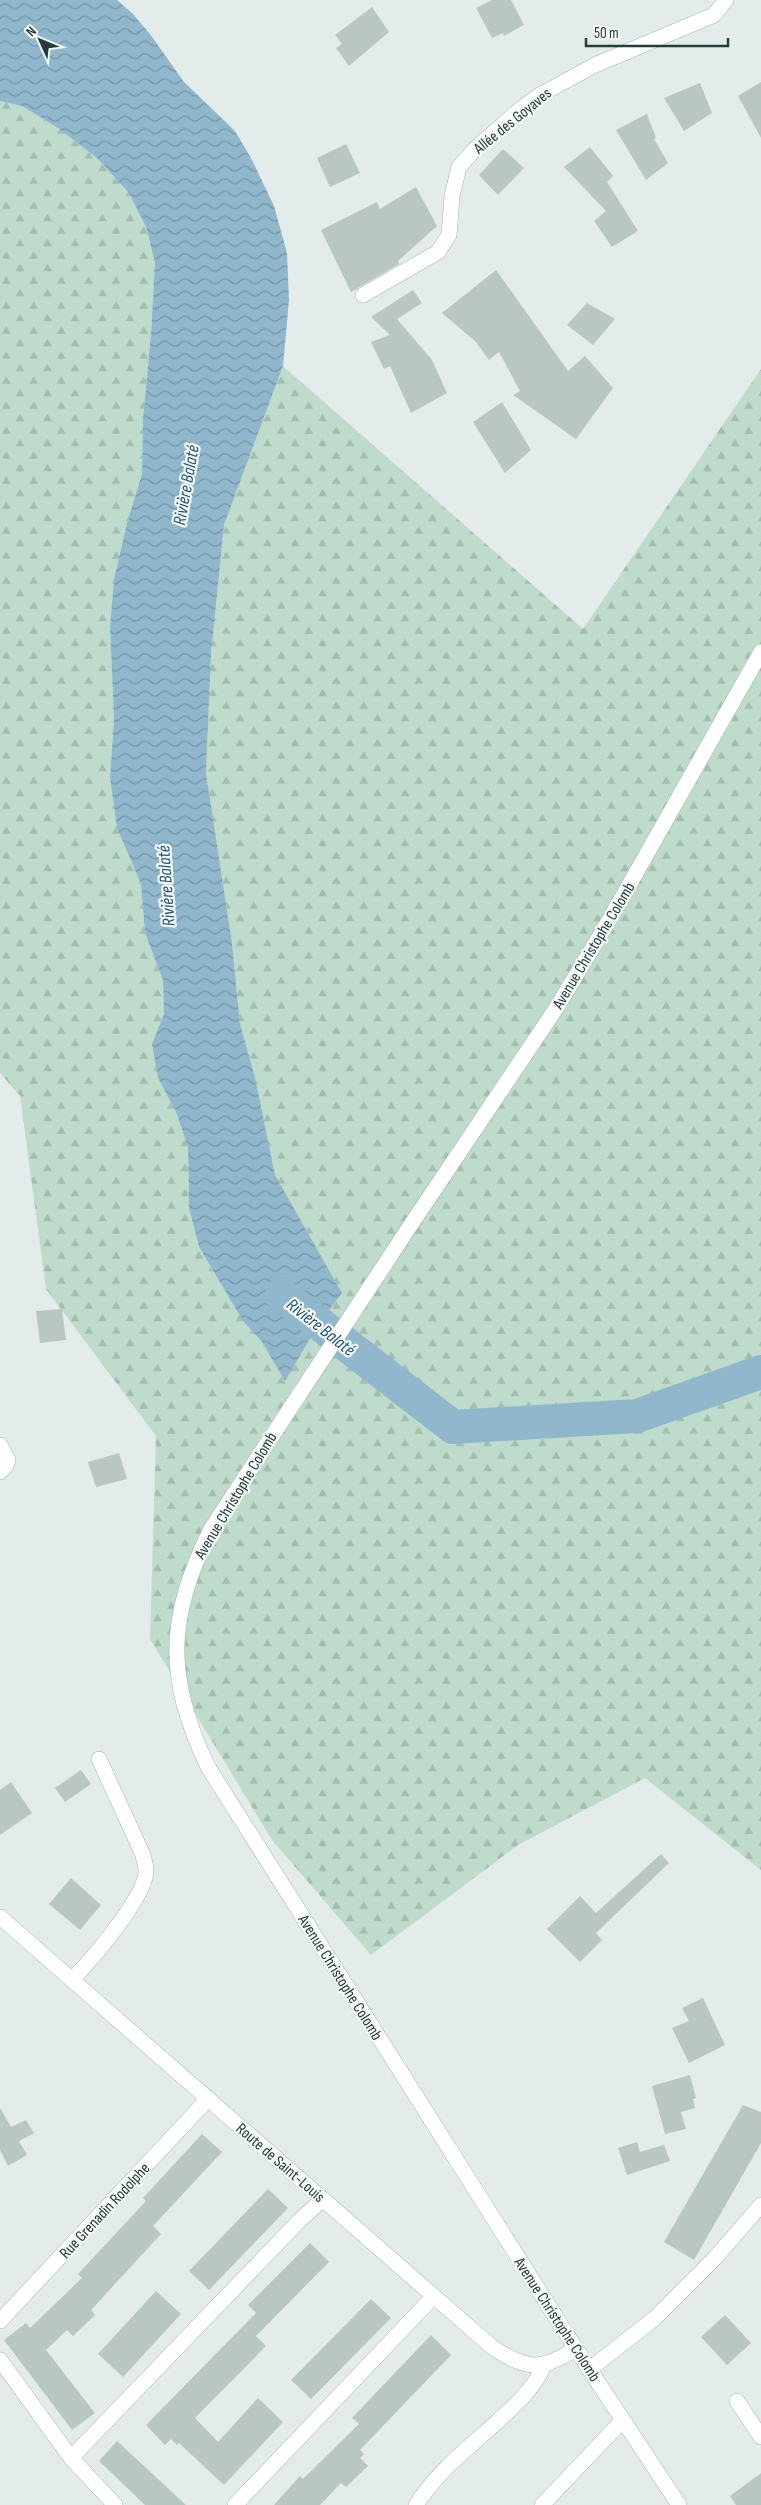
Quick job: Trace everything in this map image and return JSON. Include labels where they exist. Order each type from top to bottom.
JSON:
[{"type":"street","name":"Allée des Goyaves","points":[[363,295],[438,252],[449,235],[452,196],[459,166],[475,149],[518,111],[538,96],[587,68],[714,15],[726,0]]},
{"type":"street","name":"Avenue Christophe Colomb","points":[[678,2504],[576,2349],[208,1767],[192,1733],[182,1699],[177,1663],[178,1625],[184,1594],[196,1560],[211,1529],[280,1421],[562,999],[611,917],[761,652]]},
{"type":"street","points":[[0,1445],[8,1460],[6,1466],[0,1472]]},
{"type":"street","points":[[72,1980],[98,1953],[133,1904],[146,1872],[143,1855],[99,1758]]},
{"type":"street","name":"Route de Saint-Louis","points":[[0,1917],[504,2355],[516,2361],[544,2365]]},
{"type":"street","name":"Rue Grenadin Rodolphe","points":[[0,2321],[208,2099]]},
{"type":"street","points":[[71,2458],[300,2220],[323,2199]]},
{"type":"street","points":[[590,2369],[656,2318],[715,2258],[761,2205]]},
{"type":"street","points":[[235,2505],[434,2296]]},
{"type":"street","points":[[416,2505],[426,2489],[447,2466],[528,2392],[539,2377],[544,2365],[576,2349]]},
{"type":"street","points":[[0,2360],[71,2458],[115,2505]]},
{"type":"street","points":[[737,2402],[761,2437]]},
{"type":"street","points":[[542,2505],[623,2420]]},
{"type":"green space","points":[[0,101],[22,106],[58,128],[97,158],[129,193],[146,227],[155,264],[143,418],[142,474],[127,523],[114,579],[110,627],[114,718],[110,778],[117,828],[141,884],[145,933],[163,980],[164,1014],[152,1044],[158,1078],[176,1112],[188,1147],[189,1208],[199,1247],[243,1321],[262,1342],[285,1380],[318,1325],[342,1293],[275,1175],[255,1077],[240,1024],[232,943],[206,773],[211,654],[224,525],[283,366],[583,629],[761,369],[761,1870],[645,1778],[518,1845],[371,1955],[272,1840],[150,1639],[156,1436],[46,1289],[20,1096],[0,1073]]},
{"type":"water","points":[[0,0],[117,0],[132,13],[150,34],[184,82],[235,131],[252,160],[274,206],[287,253],[289,300],[283,366],[224,525],[211,654],[206,773],[232,943],[240,1024],[255,1077],[275,1175],[342,1293],[318,1325],[285,1381],[262,1342],[243,1321],[199,1247],[189,1208],[188,1147],[176,1112],[158,1078],[152,1044],[164,1014],[163,980],[145,933],[141,884],[117,828],[110,778],[114,718],[110,627],[114,579],[127,523],[142,474],[143,418],[155,263],[146,227],[129,193],[97,158],[58,128],[22,106],[0,101]]},
{"type":"building","points":[[492,0],[511,0],[524,25],[504,36],[503,33],[492,38],[476,8]]},
{"type":"building","points":[[372,7],[389,32],[349,66],[336,48],[342,44],[335,35]]},
{"type":"building","points":[[761,82],[761,138],[738,96]]},
{"type":"building","points":[[700,83],[712,113],[684,131],[664,98]]},
{"type":"building","points":[[647,114],[656,138],[654,139],[668,163],[646,180],[616,130]]},
{"type":"building","points":[[346,144],[360,173],[330,187],[317,158]]},
{"type":"building","points":[[590,147],[613,176],[607,182],[638,231],[612,247],[594,221],[606,211],[564,167]]},
{"type":"building","points":[[503,149],[524,168],[498,195],[479,175]]},
{"type":"building","points":[[416,187],[437,226],[398,261],[399,264],[351,292],[321,230],[377,202],[380,209]]},
{"type":"building","points":[[496,270],[568,371],[585,356],[613,388],[576,439],[513,395],[520,391],[499,352],[489,360],[476,342],[442,313]]},
{"type":"building","points":[[413,290],[422,303],[397,319],[432,360],[447,393],[411,413],[390,366],[384,369],[371,342],[390,335],[371,317]]},
{"type":"building","points":[[587,303],[615,319],[593,345],[567,325]]},
{"type":"building","points":[[502,402],[531,450],[505,473],[473,422]]},
{"type":"building","points":[[62,1309],[66,1340],[40,1343],[36,1311]]},
{"type":"building","points":[[119,1453],[127,1479],[96,1487],[88,1462]]},
{"type":"building","points":[[81,1770],[91,1784],[65,1802],[55,1788]]},
{"type":"building","points":[[11,1782],[32,1813],[0,1835],[0,1790]]},
{"type":"building","points":[[661,1854],[669,1863],[596,1933],[602,1940],[580,1962],[547,1929],[580,1896],[596,1913]]},
{"type":"building","points":[[71,1878],[101,1905],[80,1930],[49,1904]]},
{"type":"building","points":[[703,1998],[725,2045],[689,2063],[672,2028],[689,2021],[682,2008]]},
{"type":"building","points":[[690,2075],[696,2098],[693,2099],[695,2108],[681,2112],[686,2129],[665,2134],[652,2086]]},
{"type":"building","points":[[743,2105],[761,2112],[761,2143],[694,2260],[664,2242]]},
{"type":"building","points":[[0,2108],[11,2127],[26,2120],[34,2133],[19,2141],[27,2155],[8,2166],[0,2150]]},
{"type":"building","points":[[202,2134],[222,2152],[153,2226],[161,2234],[91,2310],[95,2315],[73,2336],[67,2330],[46,2350],[95,2413],[72,2430],[4,2340],[26,2323],[30,2328],[82,2278],[78,2274],[146,2201],[143,2198]]},
{"type":"building","points":[[637,2142],[640,2152],[664,2145],[670,2161],[627,2175],[618,2148]]},
{"type":"building","points":[[268,2189],[288,2208],[209,2290],[189,2271]]},
{"type":"building","points":[[310,2243],[329,2262],[256,2336],[266,2346],[195,2418],[218,2442],[258,2398],[283,2422],[224,2485],[179,2443],[177,2445],[171,2439],[165,2445],[146,2425],[256,2313],[248,2305]]},
{"type":"building","points":[[156,2291],[181,2314],[123,2377],[98,2354]]},
{"type":"building","points":[[371,2299],[391,2318],[311,2399],[291,2380]]},
{"type":"building","points":[[725,2315],[751,2343],[727,2365],[701,2337]]},
{"type":"building","points":[[431,2335],[451,2355],[360,2450],[364,2454],[360,2458],[368,2466],[346,2487],[341,2483],[320,2505],[274,2505],[300,2476],[303,2479],[359,2424],[352,2418]]},
{"type":"building","points":[[117,2441],[186,2505],[145,2505],[99,2461]]},
{"type":"building","points":[[761,2473],[761,2505],[736,2505],[730,2496]]},
{"type":"waterway","name":"Rivière Balaté","points":[[282,1295],[453,1427],[637,1416],[761,1372]]}]
